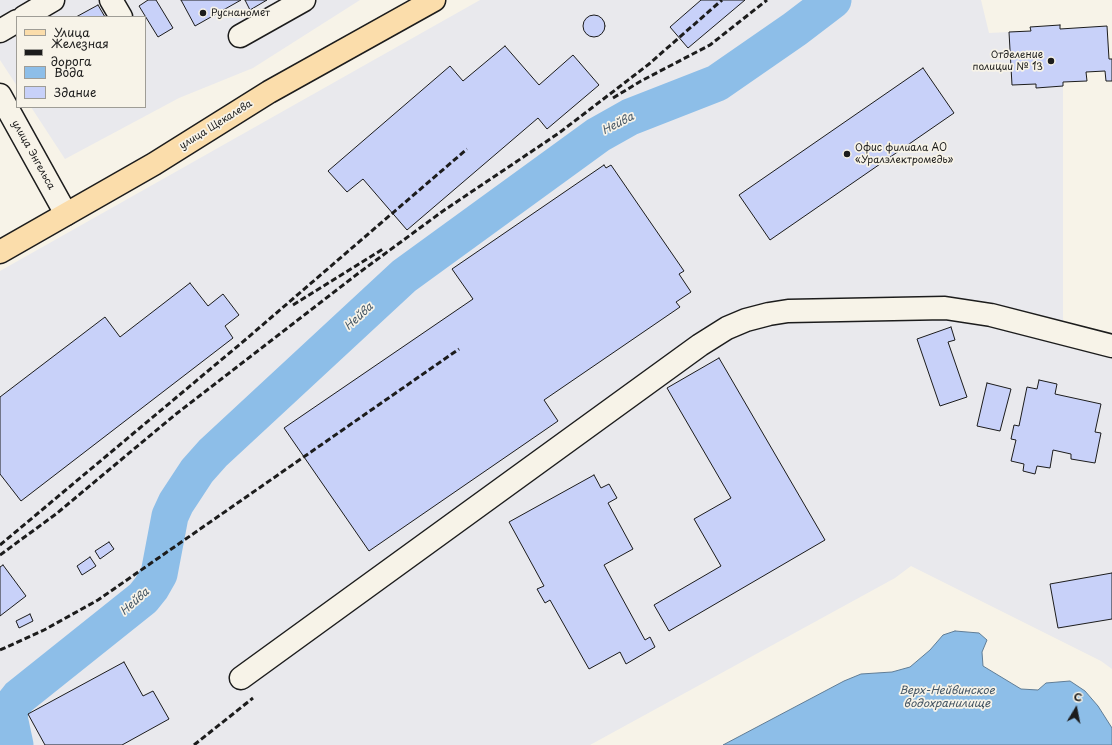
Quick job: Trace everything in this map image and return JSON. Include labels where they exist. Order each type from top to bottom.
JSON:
[{"type":"main road","name":"улица Щекалева","points":[[0,252],[154,164],[269,92],[434,0]]},
{"type":"street","points":[[26,16],[53,0]]},
{"type":"street","points":[[111,0],[120,16]]},
{"type":"street","points":[[240,36],[304,0]]},
{"type":"street","points":[[0,31],[16,22]]},
{"type":"street","name":"улица Энгельса","points":[[0,95],[66,214]]},
{"type":"street","points":[[241,678],[700,345],[727,328],[740,323],[769,314],[788,311],[945,308],[991,315],[1112,346]]},
{"type":"shaded area","points":[[0,0],[360,0],[253,68],[179,98],[65,159],[32,108],[146,108],[146,16],[16,16],[16,84],[0,60]]},
{"type":"shaded area","points":[[480,0],[981,0],[989,33],[1009,32],[1012,85],[1036,84],[1036,88],[1063,86],[1063,322],[1112,334],[1112,669],[1101,661],[911,566],[895,578],[590,745],[0,745],[0,271]]},
{"type":"water","name":"Верх-Нейвинское водохранилище","points":[[955,631],[979,633],[987,640],[982,652],[983,666],[1021,689],[1038,690],[1046,683],[1070,681],[1085,691],[1098,706],[1112,728],[1112,745],[723,745],[844,681],[861,674],[892,672],[910,667],[930,650],[943,635]]},
{"type":"building","points":[[148,0],[156,0],[173,28],[158,37],[139,6]]},
{"type":"building","name":"Руснаномет","points":[[181,0],[241,0],[195,26]]},
{"type":"building","name":"Руснаномет","points":[[245,0],[267,0],[250,10]]},
{"type":"building","points":[[701,0],[745,0],[688,48],[670,27]]},
{"type":"building","points":[[98,5],[104,16],[78,16]]},
{"type":"building","points":[[594,15],[602,18],[605,26],[602,34],[594,37],[586,34],[583,26],[586,18]]},
{"type":"building","points":[[1060,25],[1060,29],[1107,26],[1109,59],[1112,59],[1112,81],[1106,81],[1105,71],[1086,72],[1087,81],[1063,82],[1063,86],[1036,88],[1036,84],[1012,85],[1009,32],[1031,31],[1030,27]]},
{"type":"building","points":[[505,46],[539,85],[573,55],[599,85],[547,129],[538,118],[407,230],[363,179],[347,192],[328,171],[450,66],[463,81]]},
{"type":"building","name":"Офис филиала АО «Уралэлектромедь»","points":[[923,68],[954,113],[770,240],[739,195]]},
{"type":"building","points":[[604,165],[606,168],[611,165],[684,271],[679,274],[691,292],[676,302],[680,307],[544,400],[558,421],[369,551],[284,428],[473,299],[452,269]]},
{"type":"building","points":[[190,283],[208,306],[223,294],[239,315],[225,326],[233,338],[21,501],[0,474],[0,397],[105,317],[120,337]]},
{"type":"building","points":[[951,327],[955,340],[948,342],[967,397],[940,406],[917,339]]},
{"type":"building","points":[[719,358],[825,540],[669,631],[654,605],[721,566],[694,519],[731,498],[667,388]]},
{"type":"building","points":[[1039,380],[1057,384],[1055,394],[1101,404],[1095,432],[1101,433],[1095,463],[1071,459],[1071,454],[1053,450],[1050,468],[1037,466],[1035,474],[1023,471],[1024,464],[1011,461],[1016,440],[1011,439],[1014,425],[1019,426],[1027,387],[1037,389]]},
{"type":"building","points":[[987,383],[1011,389],[1000,431],[977,426]]},
{"type":"building","points":[[594,475],[601,488],[609,484],[617,498],[608,503],[633,549],[604,565],[645,640],[650,637],[655,647],[626,664],[620,652],[589,669],[550,600],[545,603],[537,589],[544,586],[509,522]]},
{"type":"building","points":[[109,542],[114,549],[100,559],[95,551]]},
{"type":"building","points":[[90,557],[96,566],[82,575],[77,566]]},
{"type":"building","points":[[3,565],[26,596],[0,616],[0,567]]},
{"type":"building","points":[[1112,573],[1112,619],[1058,628],[1050,584]]},
{"type":"building","points":[[30,614],[33,621],[19,628],[16,621]]},
{"type":"building","points":[[124,662],[143,696],[153,691],[169,719],[122,745],[45,745],[28,714]]},
{"type":"waterway","name":"Нейва","points":[[15,745],[9,717],[11,707],[19,697],[143,598],[151,588],[159,574],[170,516],[176,503],[197,471],[213,453],[404,276],[598,135],[630,117],[717,83],[795,29],[833,0]]},
{"type":"railway","points":[[0,555],[56,514],[176,414],[360,272],[443,211],[559,133],[623,84],[649,64],[722,0]]},
{"type":"railway","points":[[613,98],[641,81],[710,45],[767,0]]},
{"type":"railway","points":[[0,545],[245,340],[467,149]]},
{"type":"railway","points":[[293,305],[383,249]]},
{"type":"railway","points":[[0,650],[44,630],[98,600],[459,349]]},
{"type":"railway","points":[[194,745],[253,698]]},
{"type":"place","name":"Руснаномет","points":[[203,13]]},
{"type":"place","name":"Отделение полиции № 13","points":[[1051,61]]},
{"type":"place","name":"Офис филиала АО «Уралэлектромедь»","points":[[847,154]]}]
